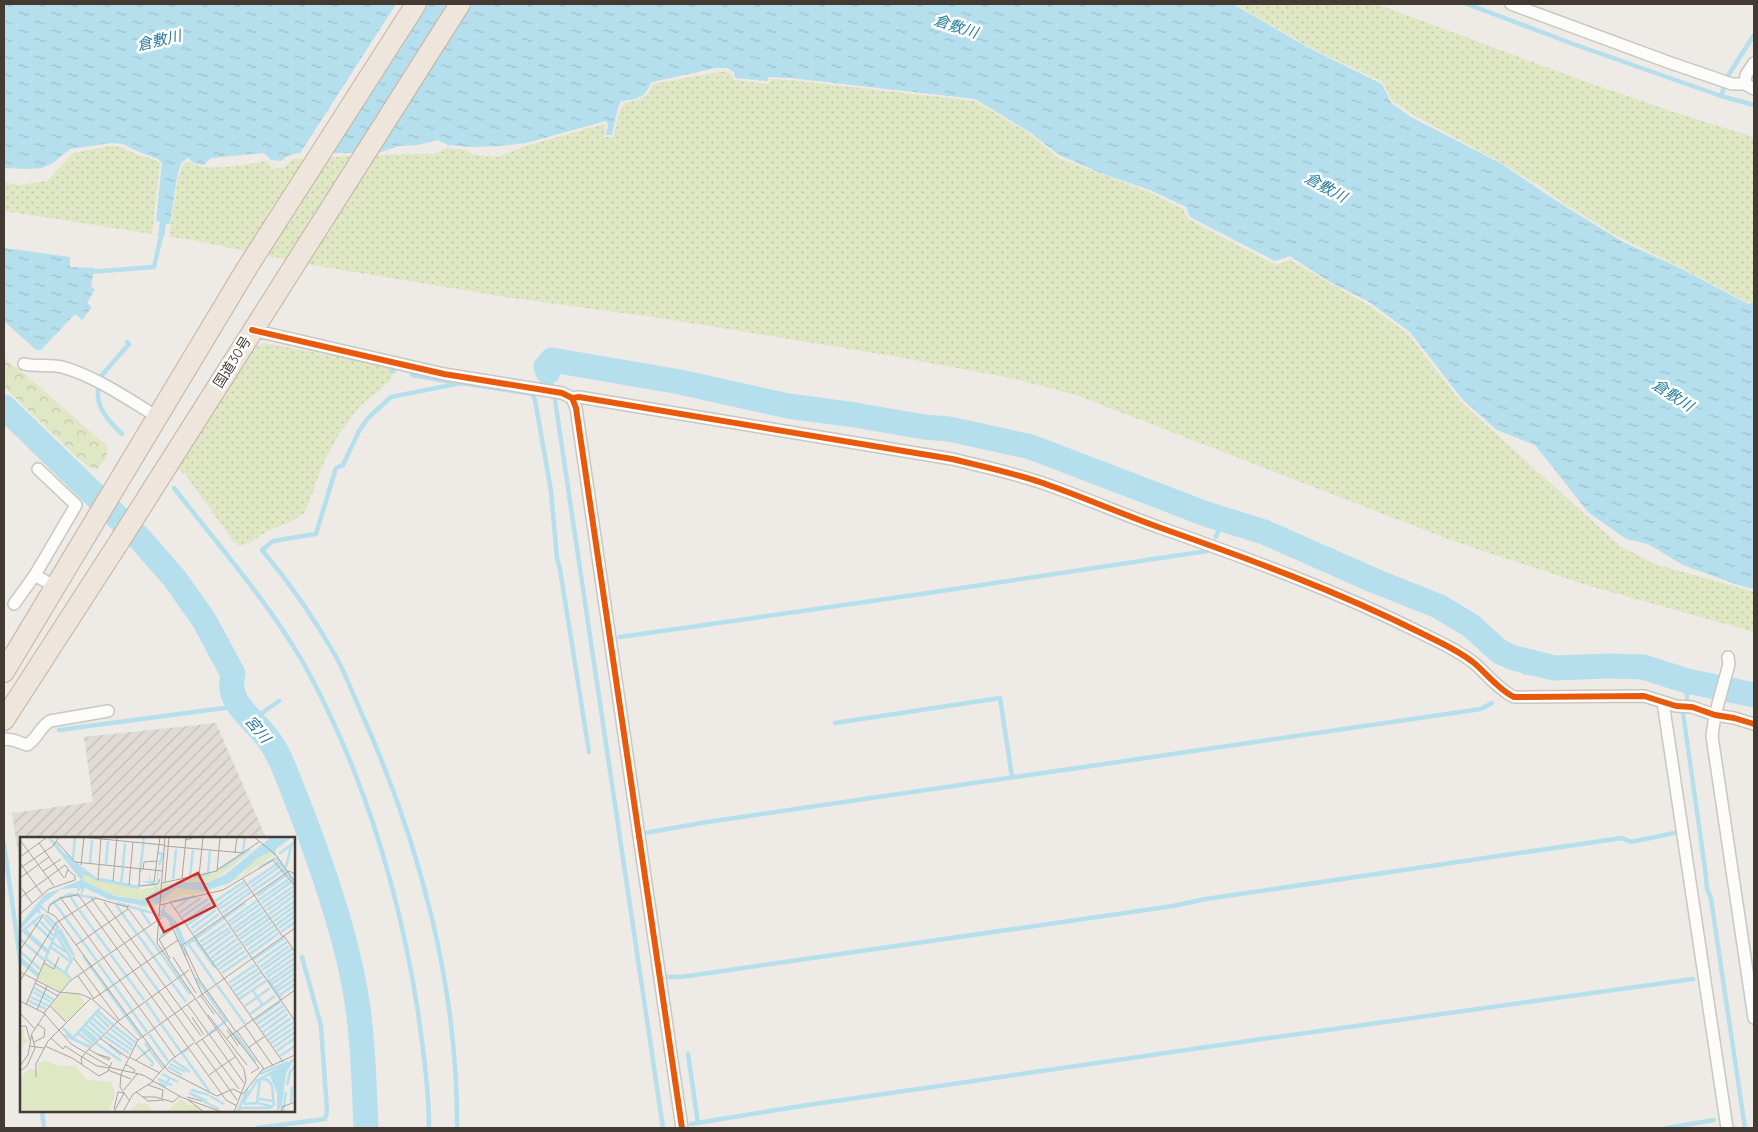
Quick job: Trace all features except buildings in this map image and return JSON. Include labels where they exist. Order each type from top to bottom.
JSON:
[{"type":"highway","points":[[4,672],[94,519],[247,268],[416,4]]},
{"type":"highway","name":"国道30号","points":[[4,720],[460,4]]},
{"type":"highway","points":[[54,587],[80,602]]},
{"type":"street","points":[[1512,4],[1727,82],[1750,86],[1746,75],[1754,63]]},
{"type":"street","points":[[252,330],[444,374],[562,393],[572,398],[579,397],[952,460],[1025,478],[1050,485],[1128,516],[1276,569],[1404,624],[1472,661],[1507,693],[1514,697],[1644,696],[1676,706],[1716,712],[1754,724]]},
{"type":"street","points":[[24,364],[53,366],[76,372],[120,393],[156,416]]},
{"type":"street","points":[[572,398],[578,418],[682,1128]]},
{"type":"street","points":[[14,604],[35,575],[76,505],[38,469]]},
{"type":"street","points":[[35,575],[54,587]]},
{"type":"street","points":[[1728,657],[1729,664],[1716,712],[1712,736],[1754,1018]]},
{"type":"street","points":[[1663,702],[1727,1128]]},
{"type":"street","points":[[4,739],[27,745],[33,741],[44,725],[50,721],[108,711]]},
{"type":"shaded area","points":[[216,723],[266,837],[20,837],[20,865],[12,813],[93,802],[84,737]]},
{"type":"green space","points":[[1235,4],[1377,4],[1584,81],[1754,137],[1754,301],[1748,303],[1617,236],[1502,163],[1415,116],[1391,100],[1383,82],[1309,47]]},
{"type":"green space","points":[[725,71],[731,74],[734,80],[768,84],[771,79],[799,81],[975,101],[1030,134],[1058,158],[1149,192],[1183,209],[1188,219],[1276,265],[1290,260],[1368,305],[1408,334],[1461,402],[1620,546],[1655,564],[1754,592],[1754,632],[1593,587],[1453,541],[1076,395],[1011,378],[892,356],[660,318],[505,297],[312,265],[193,240],[169,237],[178,178],[183,164],[189,161],[196,165],[215,168],[267,161],[272,169],[285,167],[292,159],[434,154],[448,148],[466,150],[474,155],[497,157],[526,146],[603,124],[606,126],[604,137],[613,137],[620,110],[624,103],[638,100],[648,94],[653,84]]},
{"type":"green space","points":[[110,146],[122,147],[160,163],[152,234],[4,211],[4,182],[18,185],[47,181],[73,153]]},
{"type":"green space","points":[[265,343],[394,368],[391,379],[360,406],[339,434],[322,466],[304,513],[294,520],[266,532],[250,543],[239,546],[233,541],[185,474],[176,468],[250,352],[256,346]]},
{"type":"green space","points":[[4,359],[20,370],[108,447],[106,458],[98,469],[89,467],[80,460],[4,387]]},
{"type":"water","name":"倉敷川","points":[[4,4],[1233,4],[1309,48],[1382,84],[1391,103],[1411,117],[1502,164],[1555,200],[1623,242],[1682,269],[1748,304],[1754,302],[1754,589],[1683,565],[1648,544],[1626,539],[1588,512],[1535,445],[1497,430],[1463,400],[1410,332],[1369,302],[1330,282],[1290,256],[1275,261],[1190,217],[1186,207],[1150,190],[1103,174],[1059,155],[1031,133],[975,99],[790,78],[769,77],[767,81],[735,78],[734,72],[727,68],[716,68],[652,82],[646,92],[640,97],[621,101],[612,135],[606,135],[608,125],[606,121],[526,143],[500,146],[473,147],[448,145],[438,140],[418,145],[399,146],[378,153],[297,153],[281,161],[271,160],[264,153],[211,158],[203,165],[194,163],[188,158],[181,163],[170,224],[166,224],[164,237],[158,236],[160,222],[156,221],[162,163],[158,159],[123,144],[111,143],[70,149],[53,163],[42,168],[4,168]]},
{"type":"water","points":[[4,248],[70,257],[70,267],[94,268],[91,287],[95,289],[87,303],[92,307],[82,320],[75,314],[41,350],[36,350],[4,321]]},
{"type":"pier","points":[[396,4],[426,4],[329,155],[299,155]]},
{"type":"waterway","points":[[1467,4],[1576,45],[1721,96],[1754,105]]},
{"type":"waterway","points":[[1721,96],[1729,74],[1754,35]]},
{"type":"waterway","points":[[89,272],[154,267],[162,232]]},
{"type":"waterway","points":[[102,375],[129,344],[127,342]]},
{"type":"waterway","points":[[548,372],[546,367],[552,360],[680,382],[788,406],[924,427],[949,429],[1031,447],[1206,514],[1264,532],[1375,581],[1438,606],[1470,625],[1500,652],[1514,658],[1554,668],[1643,667],[1687,681],[1754,695]]},
{"type":"waterway","points":[[548,372],[551,385]]},
{"type":"waterway","points":[[412,375],[458,383]]},
{"type":"waterway","points":[[457,1128],[456,1076],[443,972],[419,869],[403,819],[385,769],[339,663],[319,627],[262,550],[273,541],[316,534],[336,468],[343,465],[359,431],[368,418],[391,397],[461,383],[532,394],[535,400],[551,491],[557,558],[589,752]]},
{"type":"waterway","points":[[98,389],[101,409],[122,434]]},
{"type":"waterway","points":[[555,400],[663,1128]]},
{"type":"waterway","name":"宮川","points":[[4,407],[140,539],[175,579],[204,620],[233,674],[233,694],[237,702],[263,732],[279,756],[326,880],[343,935],[355,989],[360,1024],[366,1128]]},
{"type":"waterway","points":[[174,488],[264,603],[296,651],[310,675],[348,755],[378,839],[401,925],[418,1012],[424,1055],[429,1128]]},
{"type":"waterway","points":[[1216,537],[1223,519]]},
{"type":"waterway","points":[[620,637],[1207,551]]},
{"type":"waterway","points":[[1525,673],[1530,663]]},
{"type":"waterway","points":[[1687,681],[1687,700],[1683,713],[1707,888],[1711,899],[1745,1128]]},
{"type":"waterway","points":[[835,723],[1000,698],[1012,777]]},
{"type":"waterway","points":[[252,720],[279,701]]},
{"type":"waterway","points":[[645,833],[707,822],[1481,709],[1492,703]]},
{"type":"waterway","points":[[59,730],[239,706]]},
{"type":"waterway","points":[[668,977],[681,977],[1173,906],[1206,899],[1622,838],[1631,842],[1674,833]]},
{"type":"waterway","points":[[4,844],[20,959]]},
{"type":"waterway","points":[[257,1128],[325,1119],[327,1111],[321,1026],[302,957]]},
{"type":"waterway","points":[[691,1124],[801,1106],[1255,1040],[1693,979]]},
{"type":"waterway","points":[[688,1054],[698,1123]]},
{"type":"waterway","points":[[42,1112],[44,1128]]},
{"type":"waterway","points":[[1667,1128],[1714,1120]]},
{"type":"cycle path","points":[[252,330],[444,374],[562,393],[572,398],[579,397],[952,459],[1002,471],[1065,491],[1260,564],[1357,603],[1455,650],[1468,658],[1498,686],[1514,697],[1644,696],[1676,706],[1692,707],[1715,715],[1754,724]]},
{"type":"cycle path","points":[[572,398],[576,408],[682,1128]]}]
